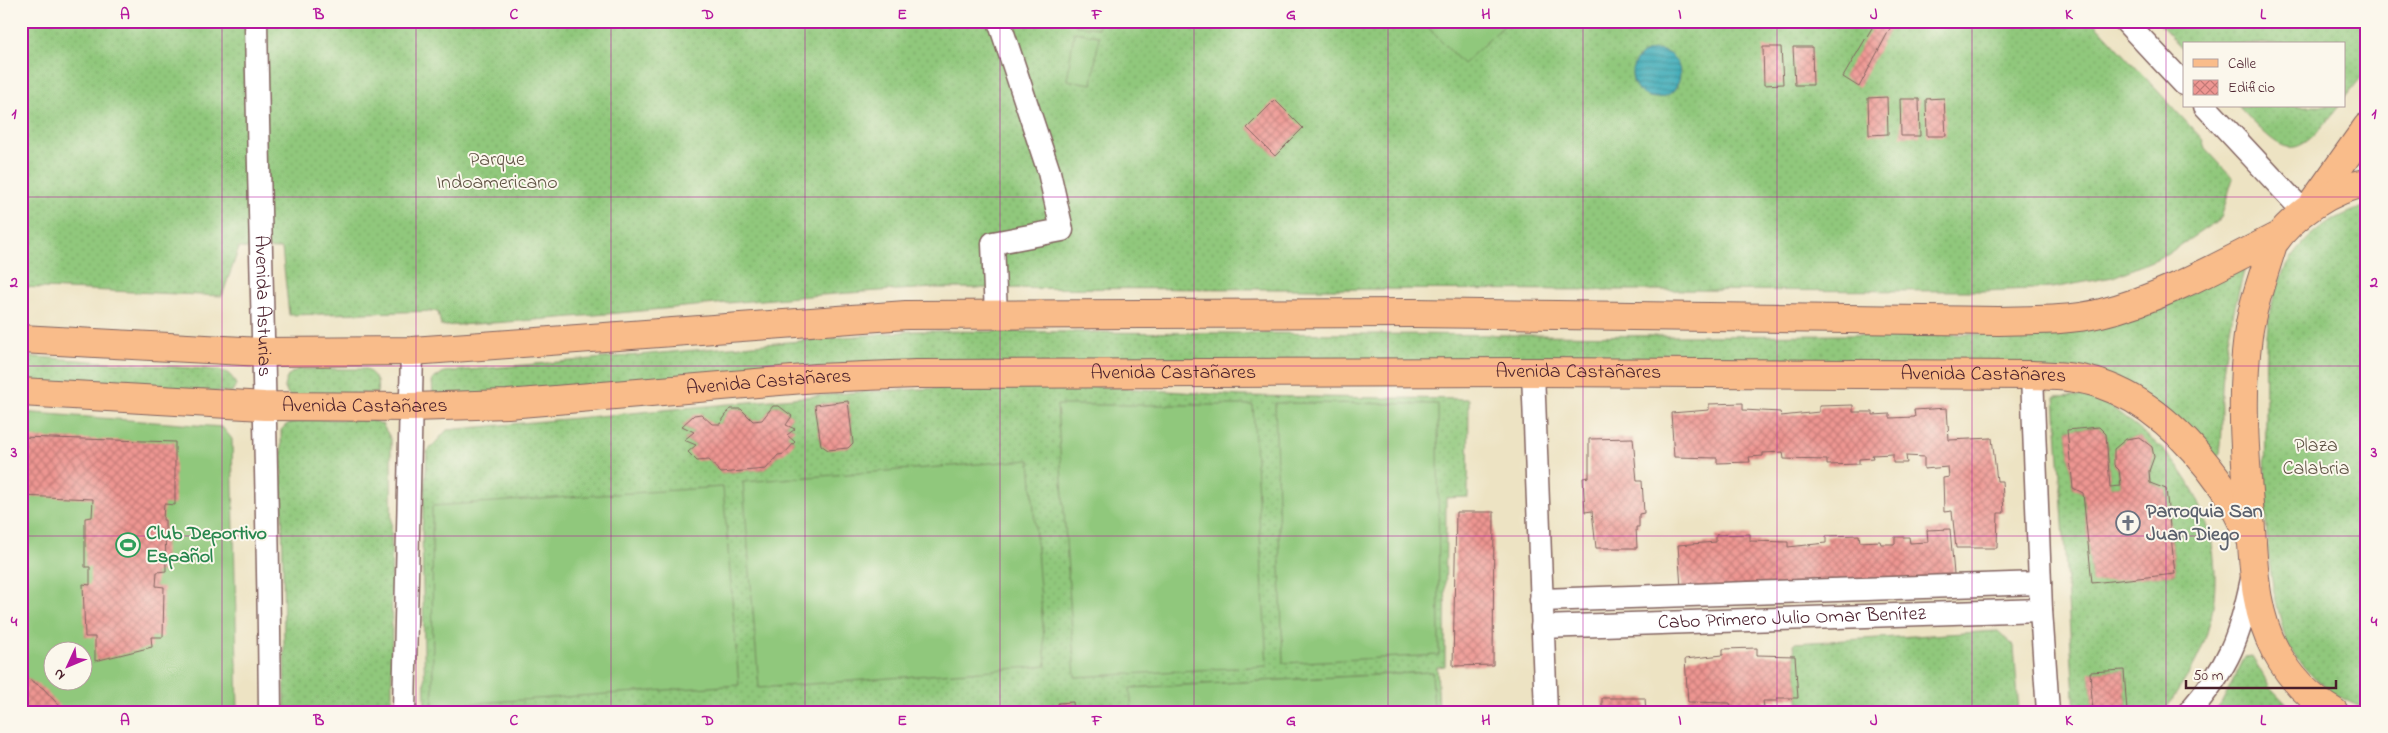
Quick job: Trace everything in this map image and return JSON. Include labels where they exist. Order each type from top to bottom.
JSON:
[{"type":"main road","points":[[21,340],[264,352],[412,351],[906,315],[1413,313],[2040,320],[2100,314],[2151,298],[2278,236],[2308,207],[2367,127]]},
{"type":"main road","points":[[2308,207],[2367,183]]},
{"type":"main road","points":[[2278,236],[2270,253],[2248,334],[2243,384],[2244,437],[2253,576],[2263,618],[2274,649],[2292,676],[2318,703],[2334,712]]},
{"type":"main road","name":"Avenida Castañares","points":[[21,392],[264,406],[412,407],[508,404],[816,378],[916,374],[1533,372],[2032,375],[2071,377],[2098,383],[2124,393],[2161,416],[2201,460],[2223,488],[2252,541]]},
{"type":"street","name":"Avenida Asturias","points":[[256,21],[270,712]]},
{"type":"street","points":[[996,315],[993,243],[1062,230],[1049,172],[999,21]]},
{"type":"street","points":[[2125,21],[2183,83]]},
{"type":"street","points":[[2207,108],[2308,207]]},
{"type":"street","points":[[404,712],[412,351]]},
{"type":"street","points":[[1533,372],[1546,712]]},
{"type":"street","points":[[2032,375],[2041,610],[2048,712]]},
{"type":"street","points":[[2190,712],[2228,661],[2245,611],[2253,576]]},
{"type":"street","name":"Cabo Primero Julio Omar Benítez","points":[[1542,600],[2040,583]]},
{"type":"street","name":"Cabo Primero Julio Omar Benítez","points":[[1542,627],[2041,610]]},
{"type":"green space","name":"Parque Indoamericano","points":[[21,21],[2093,21],[2202,139],[2205,148],[2233,178],[2221,218],[2166,255],[2113,277],[2052,288],[1984,291],[935,288],[873,291],[565,318],[441,326],[438,311],[289,315],[282,249],[239,248],[222,296],[21,287]]},
{"type":"green space","points":[[1076,21],[1099,21],[1098,28],[1075,25]]},
{"type":"green space","points":[[1422,21],[1509,21],[1463,64]]},
{"type":"green space","points":[[2157,21],[2367,21],[2367,70],[2346,96],[2346,42],[2183,42],[2183,49]]},
{"type":"green space","points":[[1074,32],[1099,36],[1092,84],[1067,80]]},
{"type":"green space","points":[[2240,108],[2337,108],[2311,138],[2299,146],[2289,147],[2279,144]]},
{"type":"green space","name":"Plaza Calabria","points":[[2367,206],[2367,709],[2344,699],[2321,684],[2301,664],[2287,643],[2274,593],[2270,568],[2267,543],[2265,468],[2266,342],[2268,323],[2277,286],[2292,257],[2309,237],[2330,222]]},
{"type":"green space","points":[[2247,260],[2227,345],[2222,383],[2221,444],[2220,454],[2216,458],[2132,387],[962,363],[453,402],[433,395],[432,380],[444,372],[914,331],[1671,336],[2013,334],[2127,319],[2165,306],[2206,286]]},
{"type":"green space","points":[[21,356],[218,370],[229,374],[236,385],[232,392],[21,384]]},
{"type":"green space","points":[[299,369],[366,369],[376,379],[378,385],[377,393],[290,397],[284,387],[290,374]]},
{"type":"green space","points":[[1048,383],[1242,396],[1469,399],[1468,497],[1446,498],[1445,666],[1437,667],[1439,712],[1434,712],[1432,672],[1131,688],[1132,712],[1074,712],[1073,702],[1059,703],[1059,712],[1023,712],[1023,709],[976,712],[425,712],[422,530],[427,452],[447,430],[858,392]],"holes":[[[848,401],[853,443],[848,448],[821,445],[815,405]],[[773,406],[779,406],[792,416],[786,425],[794,428],[787,435],[795,442],[778,455],[766,469],[721,473],[709,460],[689,452],[696,445],[684,440],[694,432],[683,426],[720,424],[730,409],[741,409],[753,421],[762,420]]]},
{"type":"green space","points":[[2055,397],[2093,397],[2114,409],[2168,455],[2186,478],[2200,504],[2209,532],[2214,561],[2215,591],[2210,621],[2197,658],[2164,712],[2127,712],[2124,670],[2090,672],[2093,712],[2075,712]],"holes":[[[2098,427],[2106,434],[2110,487],[2121,486],[2115,449],[2126,439],[2139,437],[2152,447],[2150,483],[2166,489],[2175,574],[2092,582],[2083,493],[2073,488],[2067,430]]]},
{"type":"green space","points":[[1275,403],[1438,404],[1439,655],[1283,663]]},
{"type":"green space","points":[[1057,405],[1253,405],[1267,666],[1075,677]]},
{"type":"green space","name":"Club Deportivo Español","points":[[21,412],[222,427],[232,439],[238,712],[21,712]]},
{"type":"green space","points":[[310,419],[372,420],[382,424],[391,439],[392,712],[285,712],[281,430],[287,424]]},
{"type":"green space","points":[[1030,460],[1046,666],[759,688],[743,482]]},
{"type":"green space","points":[[723,487],[739,685],[433,706],[432,506]]},
{"type":"green space","points":[[1998,631],[2014,646],[2019,712],[1799,712],[1794,643]]},
{"type":"green space","points":[[2252,656],[2270,687],[2294,712],[2214,712],[2221,704],[2245,657]]},
{"type":"green space","points":[[1432,672],[1434,712],[1132,712],[1130,688]]},
{"type":"water","points":[[1651,50],[1661,50],[1673,57],[1680,69],[1680,79],[1673,91],[1661,98],[1651,98],[1643,94],[1636,87],[1632,79],[1632,69],[1636,61],[1643,54]]},
{"type":"building","points":[[1876,21],[1894,21],[1859,87],[1843,77]]},
{"type":"building","points":[[1763,47],[1781,47],[1783,84],[1764,85]]},
{"type":"building","points":[[1793,47],[1812,47],[1813,85],[1795,85]]},
{"type":"building","points":[[1887,97],[1888,134],[1869,135],[1868,98]]},
{"type":"building","points":[[1944,98],[1946,136],[1927,136],[1926,99]]},
{"type":"building","points":[[1900,99],[1919,99],[1920,136],[1901,136]]},
{"type":"building","points":[[1275,100],[1303,128],[1275,156],[1247,128]]},
{"type":"building","points":[[848,401],[853,443],[848,448],[828,450],[821,445],[815,405]]},
{"type":"building","points":[[1743,403],[1743,410],[1780,412],[1781,416],[1819,412],[1819,406],[1853,405],[1853,412],[1873,412],[1873,415],[1890,414],[1890,418],[1915,417],[1914,410],[1947,408],[1949,440],[1992,438],[1997,481],[2002,481],[2004,513],[1998,513],[1997,548],[1956,548],[1952,511],[1944,512],[1943,478],[1949,477],[1948,467],[1924,469],[1924,457],[1906,456],[1907,463],[1893,463],[1893,454],[1872,455],[1873,458],[1859,459],[1859,464],[1827,465],[1827,460],[1784,459],[1783,452],[1763,453],[1763,456],[1749,457],[1750,462],[1717,463],[1717,458],[1674,457],[1671,413],[1709,410],[1709,404]]},
{"type":"building","points":[[773,406],[779,406],[792,416],[786,425],[795,429],[787,435],[795,442],[784,454],[778,455],[766,469],[721,473],[709,460],[697,461],[688,452],[696,445],[684,440],[694,432],[682,426],[694,415],[701,414],[712,424],[720,424],[730,409],[741,409],[753,421],[762,420]]},
{"type":"building","name":"Parroquia San Juan Diego","points":[[2099,427],[2106,434],[2110,487],[2121,486],[2119,470],[2114,465],[2114,449],[2126,439],[2139,437],[2152,447],[2154,457],[2149,471],[2150,483],[2166,489],[2175,574],[2092,583],[2083,493],[2073,488],[2067,430]]},
{"type":"building","points":[[21,437],[175,442],[175,505],[164,504],[166,571],[157,572],[156,586],[164,587],[163,637],[151,637],[152,647],[95,661],[95,637],[85,637],[83,584],[90,585],[90,567],[85,567],[85,518],[92,517],[93,499],[21,496]]},
{"type":"building","points":[[1633,438],[1637,481],[1642,481],[1644,513],[1639,514],[1639,527],[1636,527],[1637,548],[1596,548],[1592,511],[1585,512],[1583,478],[1589,477],[1589,439]]},
{"type":"building","points":[[1456,512],[1494,512],[1493,665],[1453,666]]},
{"type":"building","points":[[1950,529],[1955,585],[1681,588],[1678,545],[1716,542],[1716,535],[1750,534],[1750,541],[1788,542],[1788,547],[1826,543],[1826,536],[1859,535],[1860,542],[1880,541],[1881,544],[1895,544],[1895,537],[1909,537],[1910,543],[1928,542],[1927,530]]},
{"type":"building","points":[[1757,648],[1757,655],[1795,656],[1798,698],[1777,698],[1777,701],[1763,701],[1764,707],[1731,708],[1730,703],[1688,702],[1685,659],[1723,655],[1723,649]]},
{"type":"building","points":[[2124,670],[2127,712],[2093,712],[2090,672]]},
{"type":"building","points":[[21,674],[42,687],[42,690],[45,690],[65,712],[21,712]]},
{"type":"building","points":[[1602,698],[1645,698],[1646,712],[1602,712]]},
{"type":"building","points":[[1073,702],[1074,712],[1059,712],[1058,703]]},
{"type":"place","name":"Parroquia San Juan Diego","points":[[2128,523]]},
{"type":"place","name":"Club Deportivo Español","points":[[128,545]]}]
